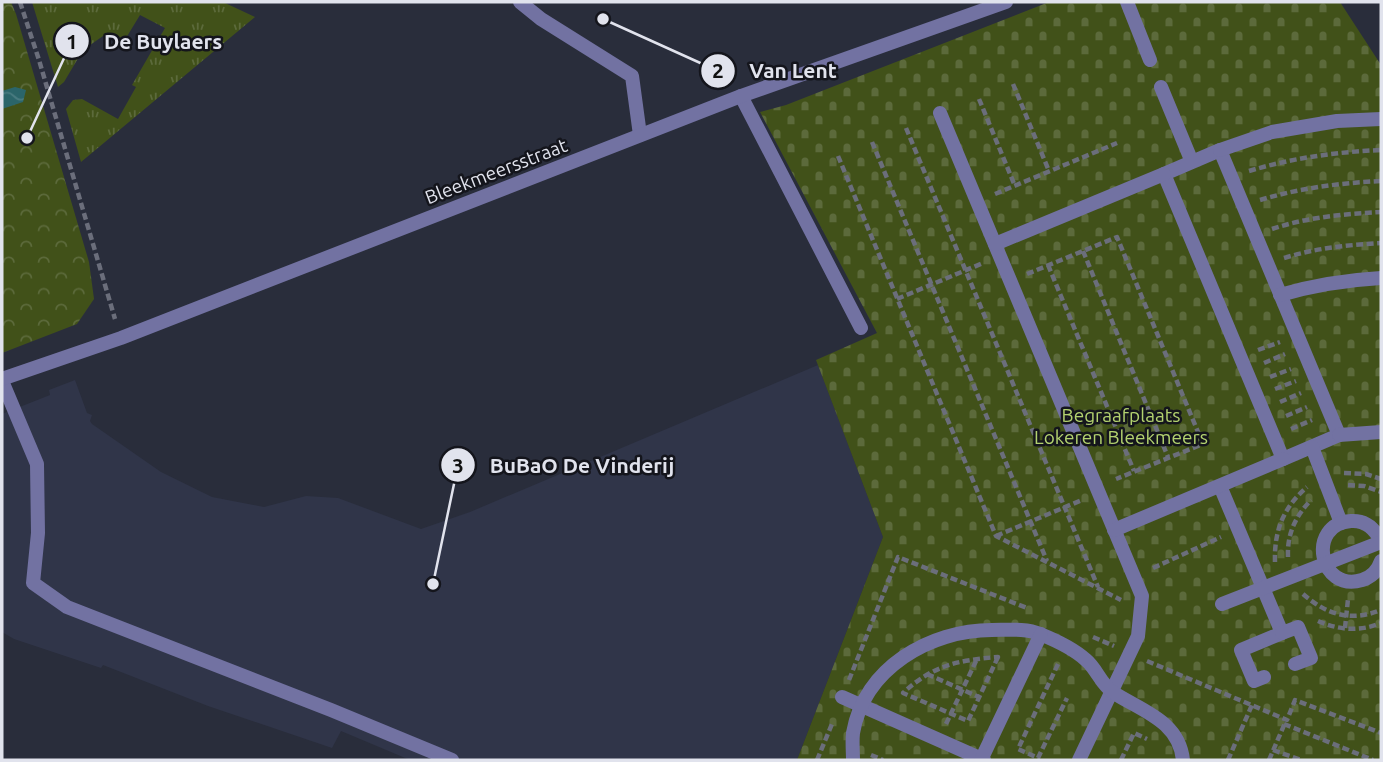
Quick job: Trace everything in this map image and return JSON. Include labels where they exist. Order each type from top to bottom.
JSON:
[{"type":"street","points":[[520,2],[541,19],[632,76],[640,135]]},
{"type":"street","name":"Bleekmeersstraat","points":[[2,380],[121,338],[741,96],[1006,2]]},
{"type":"street","points":[[1127,2],[1150,60]]},
{"type":"street","points":[[1161,87],[1192,162]]},
{"type":"street","points":[[741,96],[861,328]]},
{"type":"street","points":[[940,113],[1142,596],[1138,636],[1079,760]]},
{"type":"street","points":[[997,250],[1164,174],[1272,132],[1337,121],[1381,119]]},
{"type":"street","points":[[1220,150],[1339,435]]},
{"type":"street","points":[[1164,174],[1283,459]]},
{"type":"street","points":[[1280,295],[1310,286],[1353,279],[1381,278]]},
{"type":"street","points":[[2,380],[37,464],[37,533],[33,583],[67,607],[452,760]]},
{"type":"street","points":[[1114,530],[1339,435],[1381,432]]},
{"type":"street","points":[[1312,447],[1341,523]]},
{"type":"street","points":[[1220,486],[1282,634]]},
{"type":"street","points":[[1222,604],[1325,564],[1381,541],[1373,528],[1366,523],[1341,523],[1334,526],[1324,540],[1322,556],[1325,564],[1336,576],[1350,581],[1368,578],[1376,571],[1381,561]]},
{"type":"street","points":[[1264,677],[1254,681],[1241,650],[1298,627],[1311,657],[1295,664]]},
{"type":"street","points":[[853,760],[853,734],[862,706],[877,680],[901,659],[927,642],[982,630],[1041,634],[1088,661],[1112,692],[1154,714],[1171,730],[1183,760]]},
{"type":"street","points":[[842,697],[982,760],[1041,634]]},
{"type":"path","points":[[20,2],[121,338]]},
{"type":"path","points":[[1013,85],[1049,172]]},
{"type":"path","points":[[979,99],[1015,186]]},
{"type":"path","points":[[906,128],[1098,588]]},
{"type":"path","points":[[872,142],[1047,562]]},
{"type":"path","points":[[977,202],[1117,143]]},
{"type":"path","points":[[1231,177],[1279,162],[1340,152],[1381,150]]},
{"type":"path","points":[[838,156],[996,536],[1133,605],[1142,596]]},
{"type":"path","points":[[1242,205],[1286,192],[1343,183],[1381,181]]},
{"type":"path","points":[[1255,235],[1293,222],[1381,212]]},
{"type":"path","points":[[996,536],[1065,508],[1134,472],[1203,444],[1117,237],[1010,281]]},
{"type":"path","points":[[1266,263],[1301,252],[1349,244],[1381,243]]},
{"type":"path","points":[[897,299],[966,270],[997,250]]},
{"type":"path","points":[[1083,251],[1169,457]]},
{"type":"path","points":[[1048,265],[1134,472]]},
{"type":"path","points":[[1243,364],[1299,341]]},
{"type":"path","points":[[1243,364],[1299,341]]},
{"type":"path","points":[[1257,397],[1313,374]]},
{"type":"path","points":[[1257,397],[1313,374]]},
{"type":"path","points":[[1257,397],[1313,374]]},
{"type":"path","points":[[1271,430],[1327,406]]},
{"type":"path","points":[[1271,430],[1327,406]]},
{"type":"path","points":[[1281,581],[1275,564],[1275,542],[1280,522],[1290,503],[1306,488],[1324,478],[1345,473],[1366,474],[1381,479]]},
{"type":"path","points":[[1133,577],[1238,529]]},
{"type":"path","points":[[817,760],[898,557],[1030,610]]},
{"type":"path","points":[[1345,628],[1350,581]]},
{"type":"path","points":[[1301,591],[1316,606],[1332,614],[1368,615],[1381,610]]},
{"type":"path","points":[[1309,616],[1328,626],[1345,628],[1371,627],[1381,623]]},
{"type":"path","points":[[1092,637],[1373,760]]},
{"type":"path","points":[[1066,648],[1018,749],[1038,758],[1067,698]]},
{"type":"path","points":[[998,657],[968,722],[903,693],[927,674],[938,667],[977,658],[998,657]]},
{"type":"path","points":[[938,740],[977,658]]},
{"type":"path","points":[[927,674],[979,698]]},
{"type":"path","points":[[1269,760],[1295,699],[1381,733]]},
{"type":"path","points":[[1228,760],[1252,705]]},
{"type":"path","points":[[1121,760],[1134,733],[1153,742]]},
{"type":"path","points":[[1273,750],[1301,760]]},
{"type":"shaded area","points":[[818,365],[883,537],[797,760],[410,760],[341,731],[332,748],[208,706],[103,665],[101,668],[14,639],[2,632],[2,414],[50,395],[49,390],[75,380],[87,413],[92,415],[92,424],[161,472],[212,497],[264,507],[306,496],[338,498],[421,529],[470,512]]},
{"type":"green space","points":[[2,2],[11,2],[16,14],[89,262],[94,299],[77,324],[2,353]]},
{"type":"green space","points":[[32,2],[223,2],[255,17],[81,162],[66,109],[73,100],[82,99],[118,119],[136,87],[132,85],[165,28],[140,15],[126,38],[103,36],[83,50],[64,82],[58,87]]},
{"type":"green space","name":"Begraafplaats Lokeren Bleekmeers","points":[[1049,2],[1340,2],[1381,65],[1381,760],[797,760],[883,537],[816,360],[877,333],[760,112],[786,105]]},
{"type":"water","points":[[15,87],[26,90],[23,102],[2,109],[2,91]]},
{"type":"place","name":"Van Lent","points":[[603,19]]},
{"type":"place","name":"De Buylaers","points":[[27,138]]},
{"type":"place","name":"BuBaO De Vinderij","points":[[433,584]]}]
